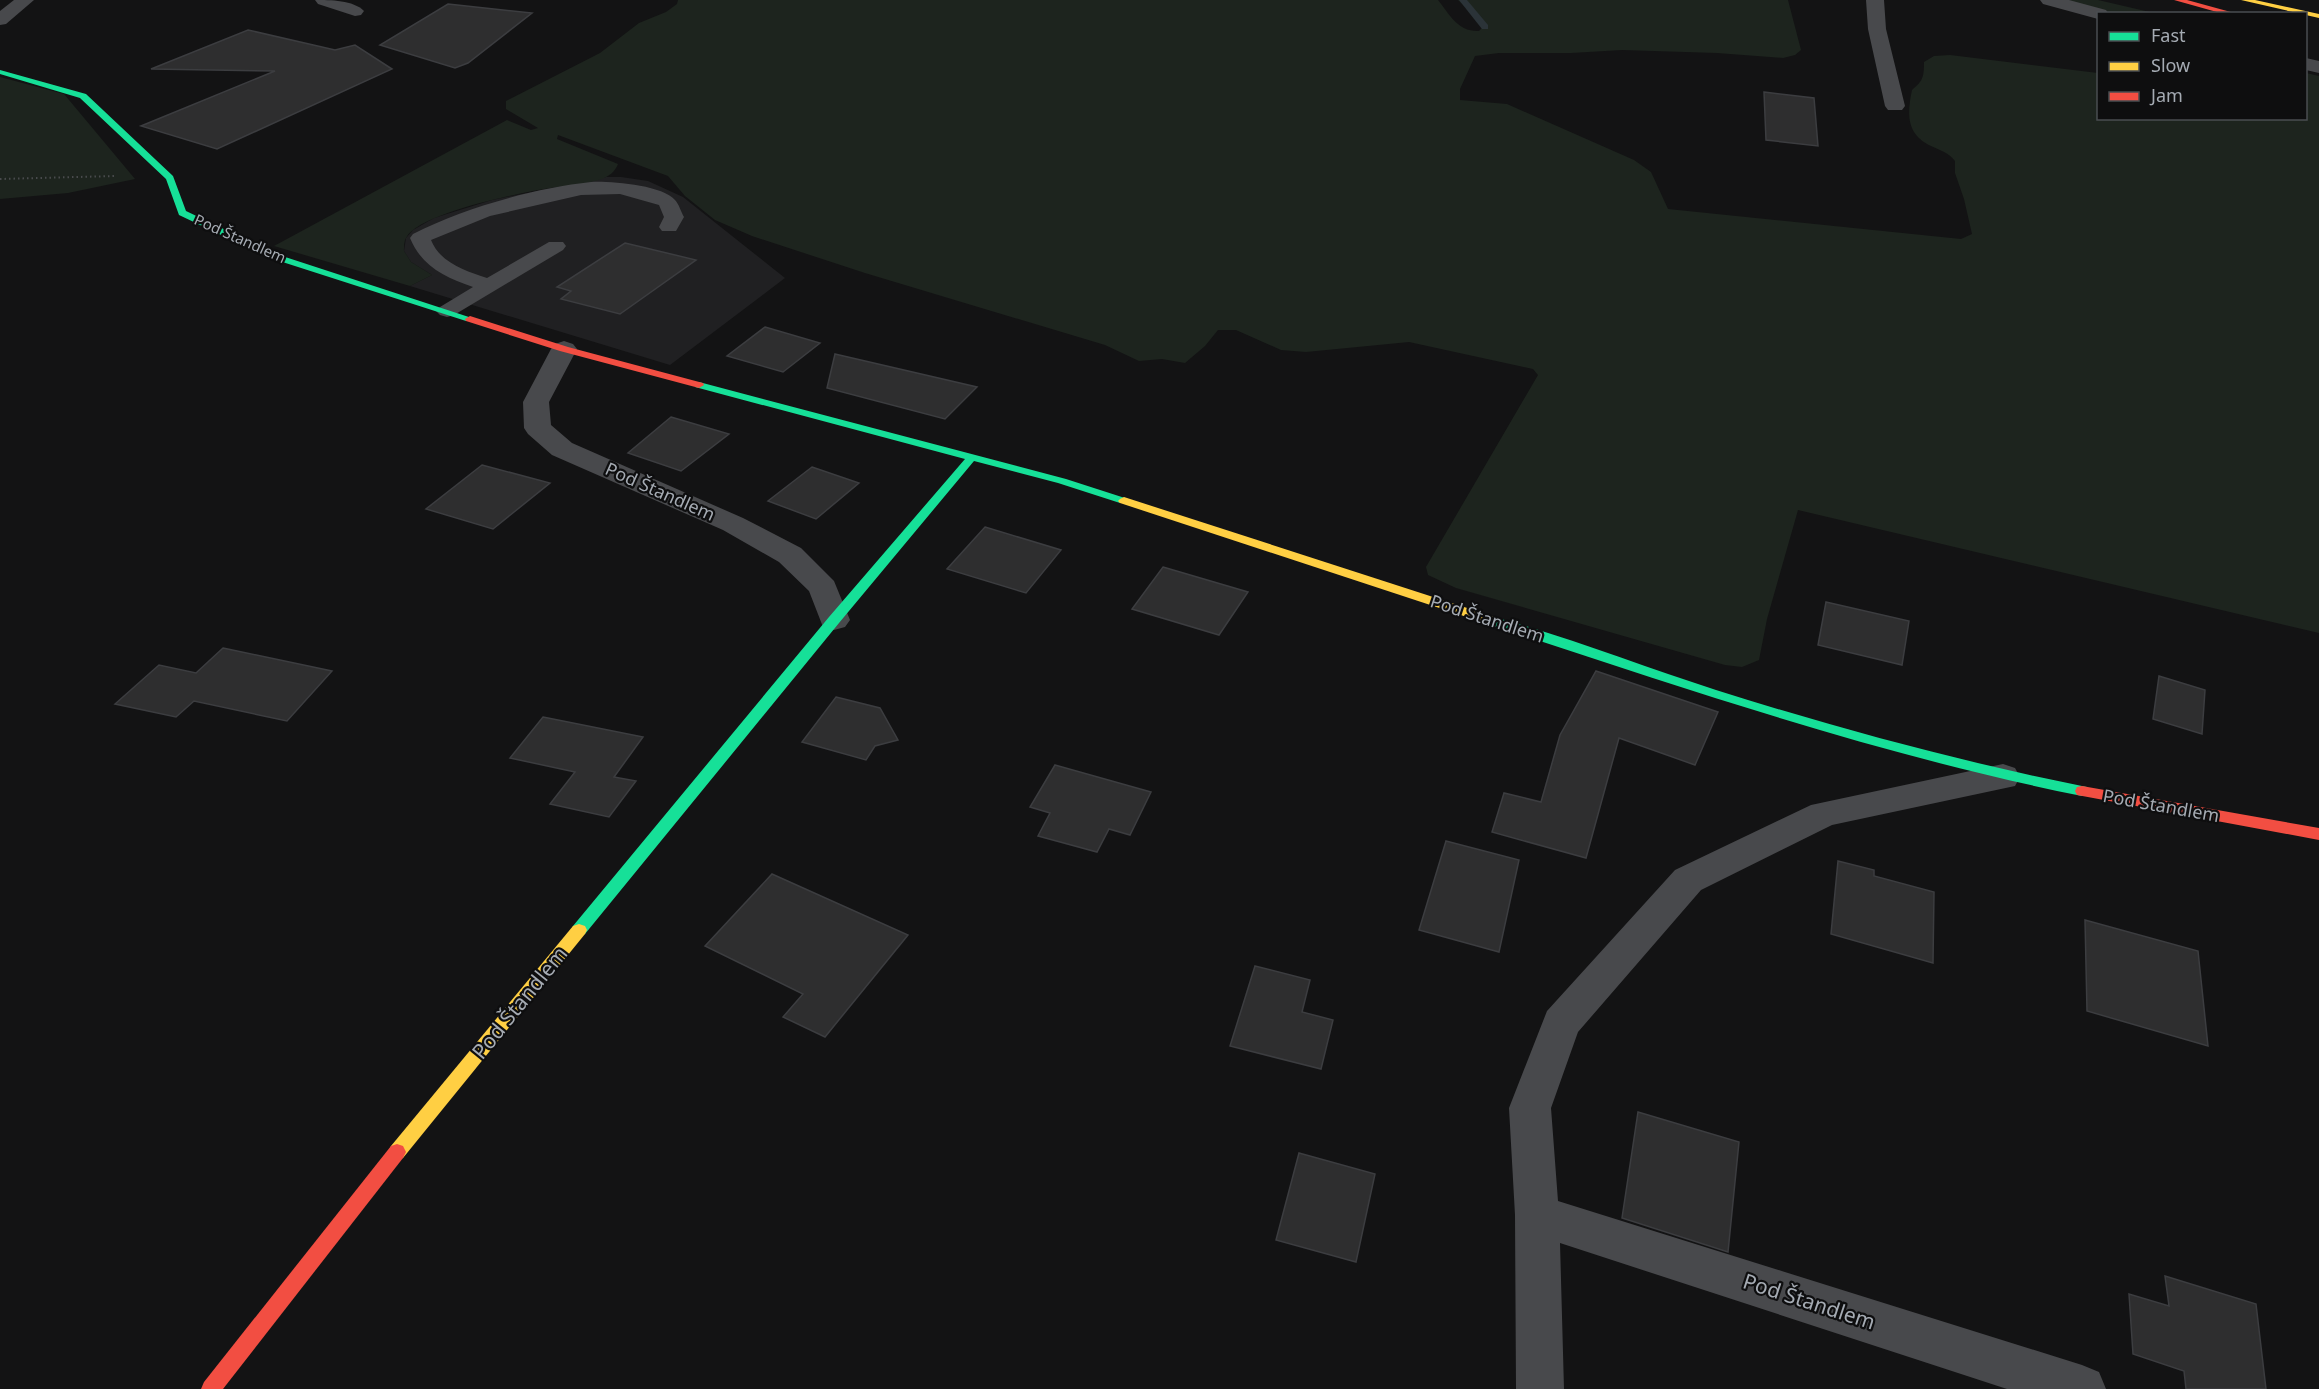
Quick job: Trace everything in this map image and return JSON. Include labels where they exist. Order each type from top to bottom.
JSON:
[{"type":"main road","points":[[2178,0],[2227,12]]},
{"type":"main road","points":[[2245,0],[2300,12]]},
{"type":"main road","name":"Pod Štandlem","points":[[0,72],[83,96],[170,178],[182,213],[273,256],[564,348],[1062,481],[1777,713],[2003,777],[2319,834]]},
{"type":"main road","name":"Pod Štandlem","points":[[211,1389],[407,1141],[834,620],[972,457]]},
{"type":"street","points":[[0,20],[25,0]]},
{"type":"street","points":[[324,0],[355,11]]},
{"type":"street","points":[[1875,0],[1877,28],[1894,106]]},
{"type":"street","points":[[2049,0],[2097,13]]},
{"type":"street","name":"Pod Štandlem","points":[[564,348],[536,402],[538,428],[562,449],[733,524],[790,555],[823,588],[834,620]]},
{"type":"street","name":"Pod Štandlem","points":[[1540,1389],[1537,1215],[1530,1108],[1562,1023],[1688,880],[1824,814],[2003,777]]},
{"type":"street","name":"Pod Štandlem","points":[[1537,1215],[2082,1389]]},
{"type":"lane","points":[[489,286],[445,269],[423,250],[420,238],[445,224],[502,205],[591,188],[616,188],[651,194],[667,202],[674,217],[669,227]]},
{"type":"lane","points":[[447,311],[556,246]]},
{"type":"path","points":[[0,179],[85,175],[170,178]]},
{"type":"shaded area","points":[[678,0],[1438,0],[1460,26],[1479,31],[1483,27],[1479,20],[1458,0],[1788,0],[1801,50],[1795,55],[1783,58],[1622,50],[1499,53],[1475,56],[1460,89],[1460,100],[1507,104],[1634,160],[1651,172],[1668,209],[1961,239],[1972,234],[1955,173],[1955,161],[1917,136],[1910,122],[1909,107],[1912,90],[1922,78],[1924,62],[1934,56],[1950,55],[2097,73],[2097,120],[2307,120],[2307,73],[2319,76],[2319,633],[1798,510],[1767,619],[1759,660],[1742,667],[1725,665],[1456,588],[1428,575],[1426,567],[1538,375],[1533,369],[1409,342],[1306,352],[1281,350],[1236,330],[1218,330],[1205,346],[1185,363],[1162,359],[1139,361],[1105,345],[865,273],[752,236],[715,220],[685,196],[668,176],[558,135],[557,139],[618,164],[617,167],[602,179],[508,196],[446,214],[414,229],[404,242],[404,251],[411,262],[432,275],[410,286],[274,246],[507,120],[531,130],[538,128],[506,109],[506,101],[600,53],[639,23],[666,12],[677,4]]},
{"type":"shaded area","points":[[2061,0],[2098,0],[2150,12],[2109,12]]},
{"type":"shaded area","points":[[0,77],[64,94],[135,179],[68,193],[0,199]]},
{"type":"shaded area","points":[[606,177],[648,181],[683,197],[785,278],[670,365],[410,286],[432,275],[411,262],[404,251],[406,238],[413,230],[434,218],[492,200]]},
{"type":"building","points":[[448,4],[532,13],[468,63],[455,68],[380,45]]},
{"type":"building","points":[[248,30],[335,50],[355,45],[392,69],[217,149],[141,126],[275,71],[151,69]]},
{"type":"building","points":[[1764,92],[1814,98],[1818,146],[1766,140]]},
{"type":"building","points":[[625,243],[696,260],[620,314],[561,299],[571,291],[557,287]]},
{"type":"building","points":[[765,327],[820,343],[783,372],[727,356]]},
{"type":"building","points":[[835,354],[977,387],[945,419],[827,388]]},
{"type":"building","points":[[671,417],[729,434],[681,471],[628,453]]},
{"type":"building","points":[[482,465],[550,483],[493,529],[426,509]]},
{"type":"building","points":[[812,467],[859,483],[816,519],[768,501]]},
{"type":"building","points":[[985,527],[1061,550],[1026,593],[947,569]]},
{"type":"building","points":[[1163,567],[1248,592],[1219,635],[1132,609]]},
{"type":"building","points":[[1826,602],[1909,621],[1902,665],[1818,645]]},
{"type":"building","points":[[223,648],[332,671],[287,721],[194,701],[176,717],[115,704],[159,665],[196,673]]},
{"type":"building","points":[[1596,671],[1718,712],[1695,765],[1619,738],[1586,858],[1492,832],[1504,793],[1541,802],[1560,735]]},
{"type":"building","points":[[2159,676],[2205,690],[2202,734],[2153,719]]},
{"type":"building","points":[[836,697],[880,708],[898,740],[875,746],[866,760],[802,742]]},
{"type":"building","points":[[543,717],[643,737],[614,777],[636,781],[609,817],[550,804],[575,772],[510,758]]},
{"type":"building","points":[[1055,765],[1151,792],[1130,835],[1109,829],[1097,852],[1038,836],[1050,813],[1030,807]]},
{"type":"building","points":[[1446,841],[1519,860],[1499,952],[1419,930]]},
{"type":"building","points":[[1838,861],[1874,870],[1874,876],[1934,892],[1933,963],[1831,934]]},
{"type":"building","points":[[772,874],[908,935],[825,1037],[783,1017],[803,994],[705,946]]},
{"type":"building","points":[[2085,920],[2198,951],[2208,1046],[2087,1011]]},
{"type":"building","points":[[1255,966],[1310,980],[1302,1012],[1333,1020],[1321,1069],[1230,1046]]},
{"type":"building","points":[[1638,1112],[1739,1142],[1728,1252],[1622,1218]]},
{"type":"building","points":[[1299,1153],[1375,1174],[1356,1262],[1276,1240]]},
{"type":"building","points":[[2165,1276],[2256,1304],[2266,1389],[2186,1389],[2184,1371],[2133,1354],[2129,1294],[2169,1306]]},
{"type":"waterway","points":[[1463,0],[1485,27]]},
{"type":"traffic: fast","points":[[0,72],[83,96],[170,178],[182,213],[273,256],[470,319]]},
{"type":"traffic: fast","points":[[699,385],[1062,481],[1124,501]]},
{"type":"traffic: fast","points":[[579,930],[834,620],[972,457]]},
{"type":"traffic: fast","points":[[1490,620],[1783,716],[1858,738],[2007,776],[2082,791]]},
{"type":"traffic: slow","points":[[2245,0],[2300,12]]},
{"type":"traffic: slow","points":[[2307,13],[2319,16]]},
{"type":"traffic: slow","points":[[1124,501],[1490,620]]},
{"type":"traffic: slow","points":[[397,1152],[579,930]]},
{"type":"traffic: jam","points":[[2178,0],[2227,12]]},
{"type":"traffic: jam","points":[[470,319],[564,349],[699,385]]},
{"type":"traffic: jam","points":[[2082,791],[2319,834]]},
{"type":"traffic: jam","points":[[211,1389],[397,1152]]}]
